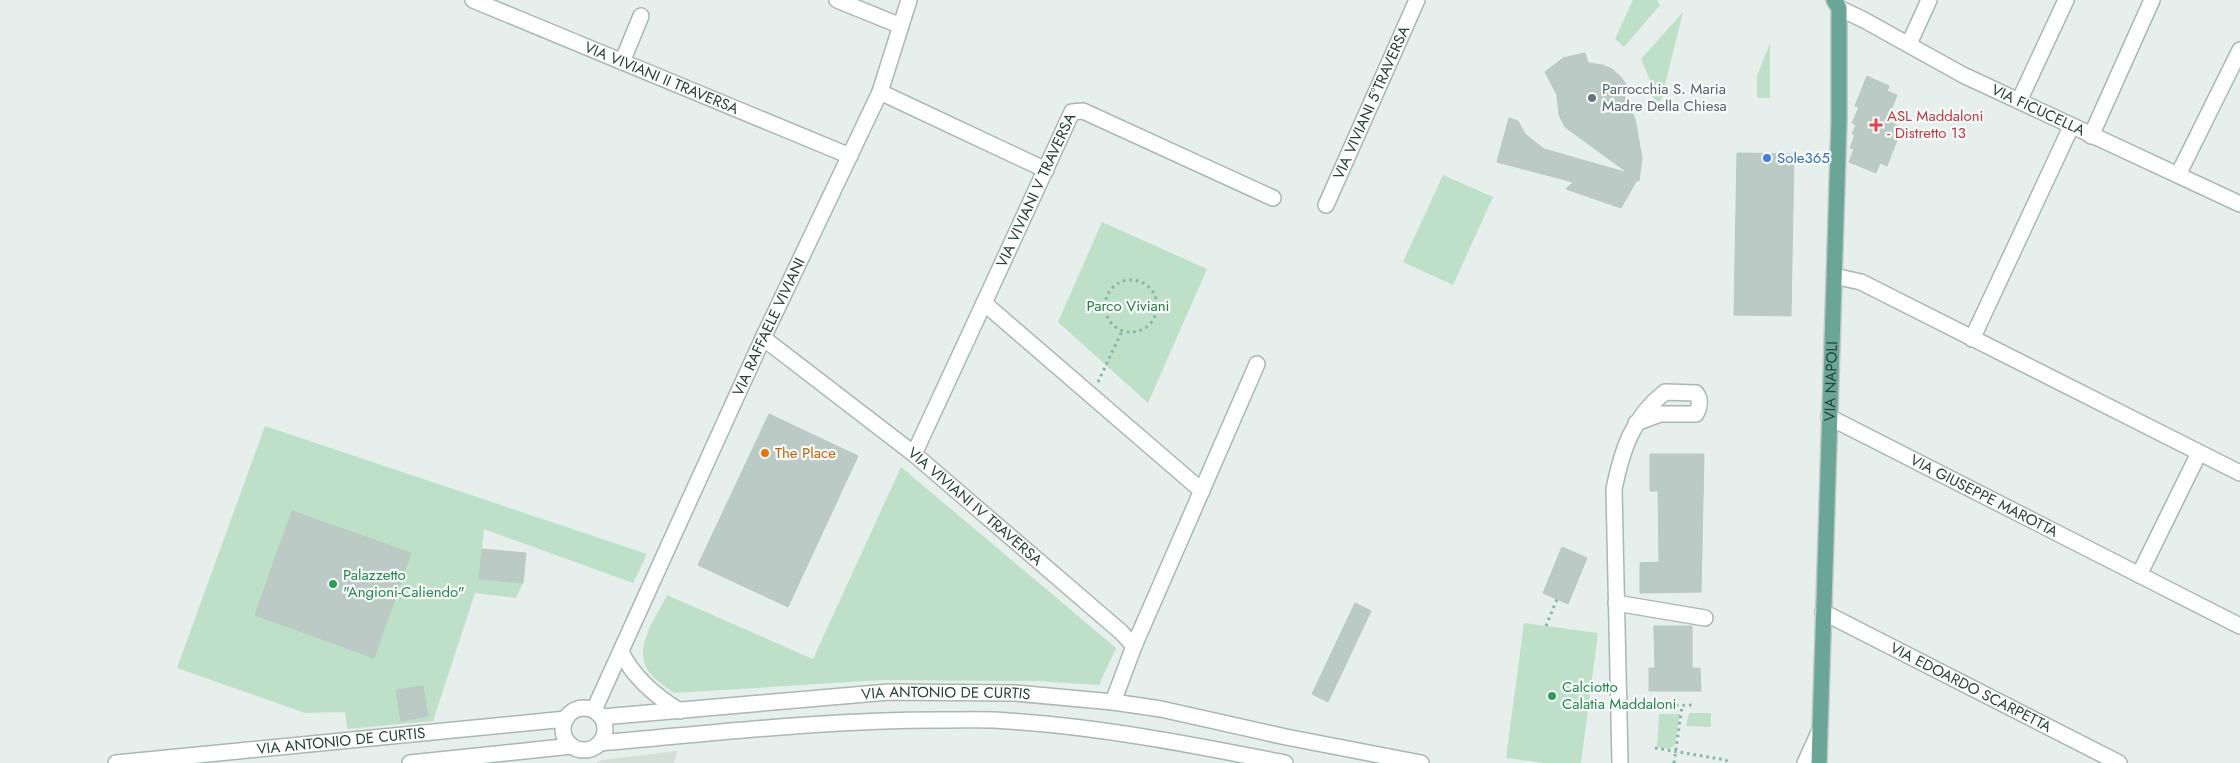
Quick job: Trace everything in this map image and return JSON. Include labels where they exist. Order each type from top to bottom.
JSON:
[{"type":"main road","name":"VIA NAPOLI","points":[[1819,763],[1834,276],[1837,4]]},
{"type":"street","name":"VIA VIVIANI II TRAVERSA","points":[[473,0],[850,156]]},
{"type":"street","points":[[836,0],[901,26]]},
{"type":"street","name":"VIA RAFFAELE VIVIANI","points":[[598,714],[621,652],[763,338],[880,92],[910,0]]},
{"type":"street","name":"VIA VIVIANI 5°TRAVERSA","points":[[1326,205],[1417,0]]},
{"type":"street","points":[[1908,44],[1929,0]]},
{"type":"street","points":[[2019,100],[2066,0]]},
{"type":"street","points":[[2091,136],[2152,0]]},
{"type":"street","name":"VIA FICUCELLA","points":[[1837,4],[1963,75],[2019,100],[2071,127],[2240,204]]},
{"type":"street","points":[[622,62],[641,16]]},
{"type":"street","points":[[2178,175],[2240,50]]},
{"type":"street","points":[[880,92],[1046,170]]},
{"type":"street","name":"VIA VIVIANI V TRAVERSA","points":[[914,454],[1072,112],[1083,111],[1273,198]]},
{"type":"street","points":[[1972,339],[2071,127]]},
{"type":"street","points":[[1834,276],[1861,282],[2240,473]]},
{"type":"street","points":[[984,303],[1202,491]]},
{"type":"street","name":"VIA VIVIANI IV TRAVERSA","points":[[763,338],[914,454],[1121,632],[1134,646]]},
{"type":"street","points":[[1113,702],[1134,646],[1257,364]]},
{"type":"street","name":"VIA GIUSEPPE MAROTTA","points":[[1829,417],[2240,626]]},
{"type":"street","points":[[1620,763],[1614,489],[1620,460],[1630,433],[1636,424]]},
{"type":"street","points":[[2139,575],[2199,452]]},
{"type":"street","points":[[1616,603],[1705,618]]},
{"type":"street","name":"VIA EDOARDO SCARPETTA","points":[[1823,612],[2119,763]]},
{"type":"street","points":[[621,652],[630,669],[660,699],[680,711]]},
{"type":"street","name":"VIA ANTONIO DE CURTIS","points":[[116,763],[566,719],[579,709],[598,714],[680,711],[889,692],[1014,693],[1113,702],[1160,709],[1286,738],[1422,763]]},
{"type":"street","points":[[598,714],[606,730],[600,743]]},
{"type":"street","points":[[566,719],[564,736],[574,753]]},
{"type":"street","name":"VIA ANTONIO DE CURTIS","points":[[410,763],[574,753],[590,750],[600,743],[888,720],[1007,721],[1100,729],[1176,741],[1283,763],[1286,738]]},
{"type":"street","points":[[1805,763],[1820,729]]},
{"type":"path","points":[[1128,280],[1144,284],[1154,296],[1156,312],[1153,319],[1140,330],[1122,331],[1114,326],[1105,311],[1108,293],[1114,287],[1128,280]]},
{"type":"path","points":[[1092,396],[1122,331]]},
{"type":"path","points":[[1546,626],[1557,599]]},
{"type":"path","points":[[1650,706],[1692,705]]},
{"type":"path","points":[[1674,763],[1682,706]]},
{"type":"path","points":[[1654,748],[1726,760],[1728,763]]},
{"type":"shaded area","points":[[677,751],[674,763],[596,763],[602,760]]},
{"type":"green space","points":[[1633,0],[1657,0],[1660,5],[1624,47],[1615,39]]},
{"type":"green space","points":[[1683,12],[1661,101],[1654,102],[1651,83],[1641,59]]},
{"type":"green space","points":[[1770,43],[1770,98],[1757,98],[1757,76]]},
{"type":"green space","points":[[1443,175],[1493,197],[1453,285],[1403,262]]},
{"type":"green space","name":"Parco Viviani","points":[[1102,222],[1207,269],[1148,403],[1058,322]]},
{"type":"green space","points":[[265,426],[647,554],[633,583],[484,529],[479,579],[523,583],[516,598],[475,593],[433,721],[347,729],[345,712],[305,713],[177,668]]},
{"type":"green space","points":[[901,467],[1116,648],[1099,685],[1037,681],[882,680],[674,693],[650,673],[645,664],[644,644],[647,634],[667,595],[813,659]]},
{"type":"green space","name":"Calciotto Calatia Maddaloni","points":[[1524,623],[1598,633],[1581,763],[1544,763],[1506,758]]},
{"type":"green space","points":[[1689,713],[1711,713],[1711,727],[1686,726]]},
{"type":"green space","points":[[1659,714],[1680,714],[1675,745],[1669,749],[1657,747]]},
{"type":"building","points":[[1585,53],[1588,63],[1603,65],[1612,69],[1621,77],[1626,84],[1621,89],[1635,119],[1642,158],[1639,181],[1637,180],[1621,208],[1566,189],[1573,182],[1497,162],[1509,118],[1518,121],[1525,134],[1544,149],[1628,173],[1565,127],[1559,115],[1557,95],[1545,72],[1563,58]]},
{"type":"building","name":"ASL Maddaloni - Distretto 13","points":[[1867,76],[1889,86],[1887,91],[1897,95],[1887,121],[1899,126],[1896,134],[1899,135],[1887,166],[1880,163],[1876,173],[1849,162],[1854,149],[1850,148],[1855,135],[1852,134],[1856,125],[1852,123],[1859,107],[1855,106]]},
{"type":"building","points":[[1737,153],[1794,154],[1791,316],[1734,315]]},
{"type":"building","points":[[769,414],[858,456],[788,607],[698,565]]},
{"type":"building","points":[[1650,454],[1704,454],[1701,592],[1640,593],[1640,563],[1659,562],[1658,491],[1650,491]]},
{"type":"building","name":"Palazzetto \"Angioni-Caliendo\"","points":[[292,511],[411,553],[374,658],[255,615]]},
{"type":"building","points":[[1562,547],[1587,558],[1568,604],[1543,593]]},
{"type":"building","points":[[482,549],[526,553],[523,583],[479,579]]},
{"type":"building","points":[[1355,603],[1371,611],[1328,702],[1312,694]]},
{"type":"building","points":[[1654,626],[1692,626],[1692,668],[1700,668],[1701,691],[1649,691],[1649,668],[1655,668]]},
{"type":"building","points":[[423,686],[428,716],[401,721],[396,690]]},
{"type":"place","name":"Parrocchia S. Maria Madre Della Chiesa","points":[[1592,98]]},
{"type":"place","name":"ASL Maddaloni - Distretto 13","points":[[1876,125]]},
{"type":"place","name":"Sole365","points":[[1767,158]]},
{"type":"place","name":"The Place","points":[[765,453]]},
{"type":"place","name":"Palazzetto \"Angioni-Caliendo\"","points":[[333,584]]},
{"type":"place","name":"Calciotto Calatia Maddaloni","points":[[1552,696]]}]
